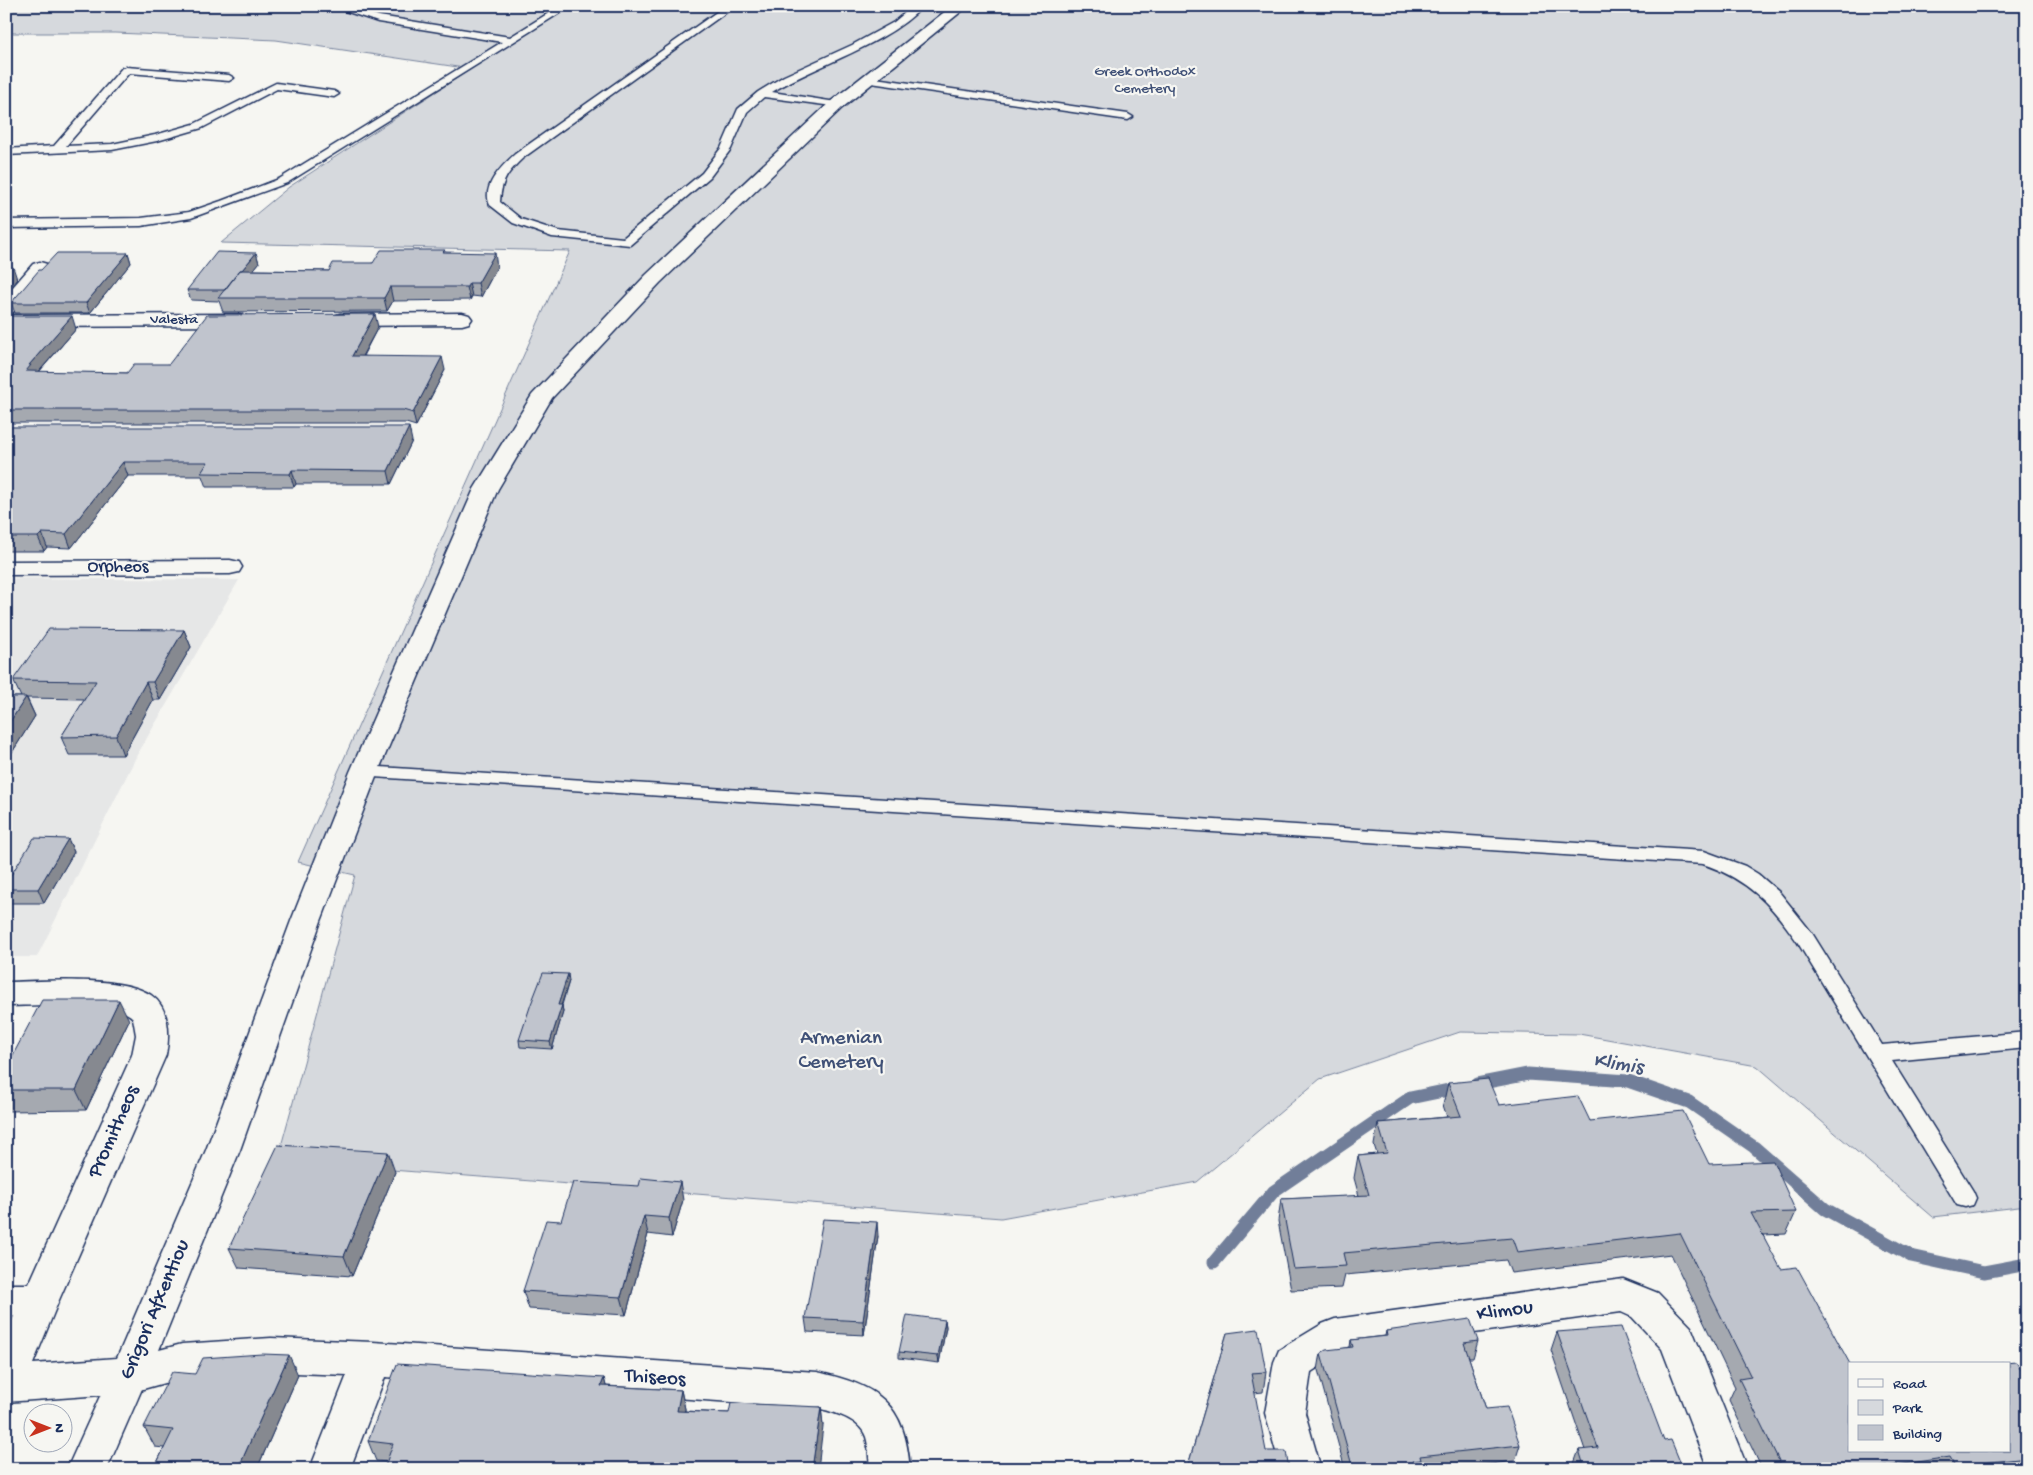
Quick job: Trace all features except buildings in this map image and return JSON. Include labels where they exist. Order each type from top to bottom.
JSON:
[{"type":"street","name":"Grigori Afxentiou","points":[[87,1469],[130,1375],[223,1150],[306,921],[364,772],[486,489],[544,395],[653,279],[836,105],[961,6]]},
{"type":"street","points":[[6,308],[40,268]]},
{"type":"street","points":[[323,320],[462,319]]},
{"type":"street","name":"Valesta","points":[[6,321],[264,320]]},
{"type":"street","name":"Orpheos","points":[[6,568],[230,567]]},
{"type":"street","name":"Promitheos","points":[[6,994],[121,997],[134,1000],[142,1005],[154,1033],[149,1055],[23,1300],[6,1384]]},
{"type":"street","name":"Klimou","points":[[1301,1469],[1285,1413],[1293,1362],[1335,1336],[1623,1294],[1645,1305],[1677,1339],[1728,1469]]},
{"type":"street","name":"Thiseos","points":[[6,1384],[130,1375],[182,1361],[232,1356],[271,1355],[374,1359],[817,1390],[851,1400],[870,1412],[884,1429],[890,1469]]},
{"type":"street","points":[[330,1469],[374,1359]]},
{"type":"lane","points":[[334,6],[378,19],[510,40]]},
{"type":"lane","points":[[6,224],[141,222],[191,215],[283,181],[566,6]]},
{"type":"lane","points":[[731,6],[519,156],[499,174],[495,185],[494,203],[517,221],[556,234],[626,242],[706,174],[726,150],[742,111],[762,94],[788,78],[855,47],[897,24],[919,6]]},
{"type":"lane","points":[[57,150],[126,70],[228,78]]},
{"type":"lane","points":[[868,80],[1128,117]]},
{"type":"lane","points":[[6,152],[112,147],[157,138],[198,126],[276,86],[334,94]]},
{"type":"lane","points":[[762,94],[836,105]]},
{"type":"lane","points":[[364,772],[1704,858],[1726,864],[1748,875],[1784,909],[1805,938],[1965,1198]]},
{"type":"lane","points":[[1876,1054],[2027,1040]]},
{"type":"shaded area","points":[[6,578],[239,580],[137,755],[37,957],[6,957]]},
{"type":"green space","points":[[6,6],[2027,6],[2027,1206],[1933,1217],[1757,1066],[1579,1034],[1460,1032],[1320,1079],[1197,1182],[1001,1218],[277,1161],[355,875],[298,862],[570,251],[221,243],[289,187],[471,69],[276,40],[116,33],[6,33]]},
{"type":"waterway","name":"Klimis","points":[[1477,1084],[1528,1074],[1628,1081],[1689,1102],[1754,1147],[1825,1209],[1911,1256],[1984,1272],[2027,1264]]},
{"type":"waterway","name":"Klimis","points":[[1214,1262],[1274,1191],[1410,1098],[1458,1088]]},
{"type":"park label","name":"Greek Orthodox Cemetery","points":[[1145,80]]},
{"type":"park label","name":"Armenian Cemetery","points":[[841,1051]]}]
